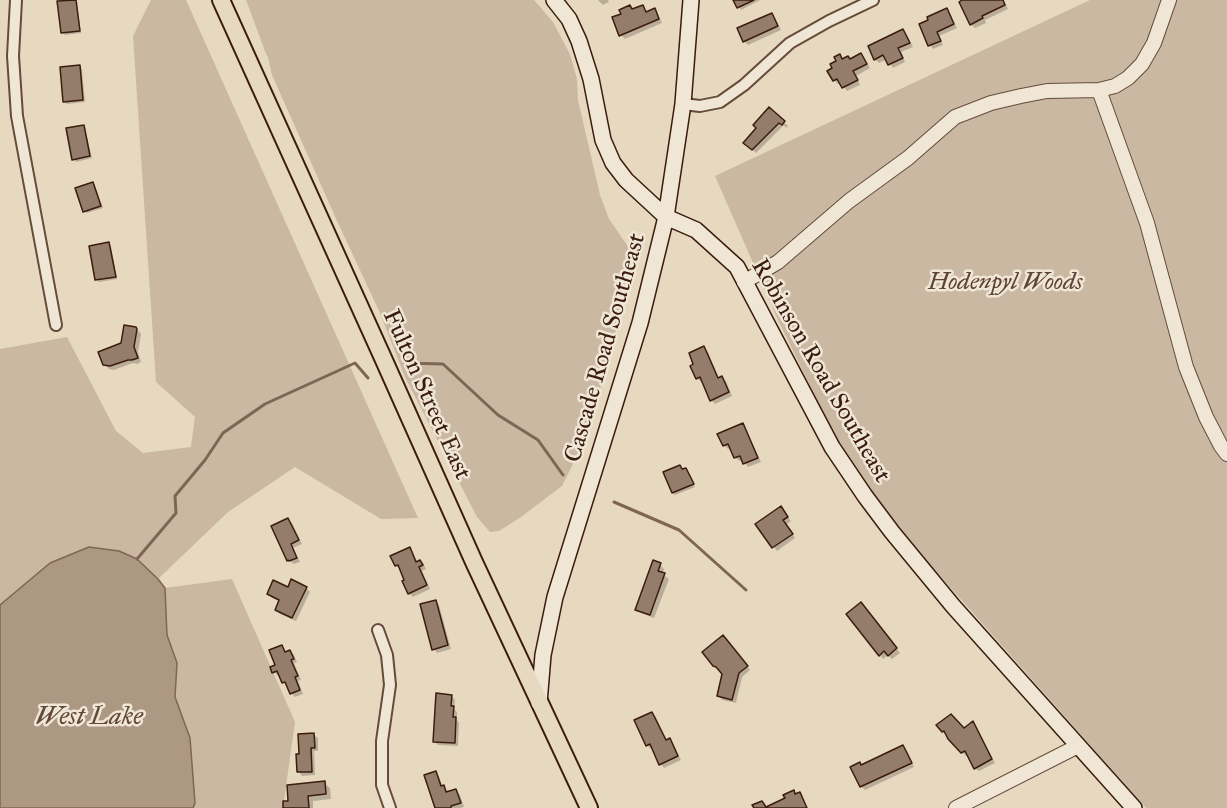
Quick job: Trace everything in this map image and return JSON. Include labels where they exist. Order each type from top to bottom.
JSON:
[{"type":"main road","name":"Fulton Street East","points":[[221,0],[474,562],[589,808]]},
{"type":"main road","name":"Robinson Road Southeast","points":[[554,0],[569,19],[579,41],[591,79],[603,140],[614,163],[626,180],[666,217],[696,230],[737,267],[832,447],[865,496],[953,606],[1134,808]]},
{"type":"main road","name":"Cascade Road Southeast","points":[[539,703],[543,655],[555,597],[640,323],[666,217],[683,104],[691,0]]},
{"type":"street","points":[[16,0],[13,56],[16,116],[56,325]]},
{"type":"street","points":[[683,104],[700,106],[720,102],[744,85],[790,43],[873,0]]},
{"type":"street","points":[[744,282],[778,262],[849,201],[908,158],[956,117],[991,103],[1047,91],[1099,90],[1115,86],[1128,78],[1142,64],[1154,43],[1169,0]]},
{"type":"street","points":[[1099,90],[1147,223],[1186,367],[1206,417],[1227,454]]},
{"type":"street","points":[[378,630],[387,656],[390,685],[382,741],[382,785],[390,808]]},
{"type":"street","points":[[956,808],[1078,746]]},
{"type":"green space","points":[[151,0],[186,0],[418,518],[381,519],[295,467],[228,512],[158,579],[137,559],[7,599],[0,605],[0,349],[67,337],[116,431],[143,453],[191,447],[195,417],[156,382],[133,36]]},
{"type":"green space","points":[[246,0],[534,0],[553,22],[570,54],[600,195],[609,219],[631,251],[633,257],[631,271],[608,363],[586,434],[562,486],[499,531],[490,532],[477,517],[405,377],[380,313],[272,75],[268,57]]},
{"type":"green space","name":"Hodenpyl Woods","points":[[1090,0],[1227,0],[1227,808],[1146,808],[902,533],[865,484],[833,433],[778,320],[715,176]]},
{"type":"green space","points":[[232,579],[295,722],[283,808],[193,808],[195,803],[190,738],[175,697],[177,663],[167,635],[165,588]]},
{"type":"water","name":"West Lake","points":[[89,547],[119,551],[137,559],[165,588],[167,635],[177,663],[175,697],[190,738],[195,803],[193,808],[0,808],[0,605],[50,563]]},
{"type":"building","points":[[76,0],[80,31],[61,33],[57,1]]},
{"type":"building","points":[[733,0],[754,0],[737,8]]},
{"type":"building","points":[[962,0],[1003,0],[1005,5],[982,16],[983,18],[970,25],[959,2]]},
{"type":"building","points":[[630,5],[632,9],[643,5],[646,12],[655,8],[659,19],[619,36],[612,17],[621,14],[619,10]]},
{"type":"building","points":[[947,8],[954,24],[937,32],[941,41],[928,46],[919,24],[928,20],[927,17]]},
{"type":"building","points":[[772,13],[778,26],[743,42],[737,28]]},
{"type":"building","points":[[903,29],[910,43],[898,48],[903,58],[888,65],[883,55],[874,60],[868,46]]},
{"type":"building","points":[[861,53],[867,64],[853,71],[858,80],[842,88],[837,79],[833,81],[827,71],[832,68],[830,64],[836,61],[834,57],[840,54],[842,59],[848,56],[850,59]]},
{"type":"building","points":[[80,65],[83,100],[63,102],[60,67]]},
{"type":"building","points":[[769,107],[785,121],[782,125],[779,123],[752,150],[743,143],[756,128],[753,125]]},
{"type":"building","points":[[84,125],[90,156],[72,160],[66,128]]},
{"type":"building","points":[[93,182],[101,206],[83,212],[75,188]]},
{"type":"building","points":[[109,242],[116,277],[95,280],[89,246]]},
{"type":"building","points":[[124,325],[137,329],[134,347],[138,358],[110,366],[103,365],[98,352],[121,343]]},
{"type":"building","points":[[704,346],[718,378],[722,376],[729,392],[710,401],[700,377],[696,379],[690,366],[693,364],[689,353]]},
{"type":"building","points":[[743,423],[758,458],[743,464],[740,456],[734,458],[728,444],[723,446],[717,434]]},
{"type":"building","points":[[680,465],[682,469],[686,468],[694,484],[672,493],[663,472]]},
{"type":"building","points":[[781,506],[788,517],[783,520],[793,534],[772,548],[755,524]]},
{"type":"building","points":[[288,518],[299,540],[291,544],[297,558],[287,561],[271,526]]},
{"type":"building","points":[[410,547],[416,562],[420,560],[423,565],[419,567],[427,585],[408,594],[398,565],[395,566],[390,556]]},
{"type":"building","points":[[653,560],[661,563],[658,571],[665,573],[650,615],[635,610]]},
{"type":"building","points":[[291,579],[307,587],[292,618],[275,610],[279,600],[267,594],[273,580],[288,587]]},
{"type":"building","points":[[436,600],[448,645],[432,650],[420,604]]},
{"type":"building","points":[[861,602],[897,648],[888,656],[884,651],[879,656],[846,614]]},
{"type":"building","points":[[723,635],[748,666],[739,673],[732,700],[717,696],[722,674],[702,652]]},
{"type":"building","points":[[282,645],[285,652],[290,650],[294,659],[291,660],[298,676],[295,677],[300,690],[290,694],[277,671],[272,673],[270,667],[275,665],[269,650]]},
{"type":"building","points":[[436,693],[452,695],[453,717],[456,717],[455,743],[433,742]]},
{"type":"building","points":[[652,712],[666,740],[670,738],[678,756],[659,765],[650,744],[646,746],[634,720]]},
{"type":"building","points":[[951,714],[964,728],[973,721],[992,759],[974,769],[965,751],[961,753],[944,731],[942,732],[936,725]]},
{"type":"building","points":[[314,733],[315,748],[311,748],[312,772],[297,772],[298,734]]},
{"type":"building","points":[[903,745],[912,763],[860,787],[850,767],[860,762],[861,765]]},
{"type":"building","points":[[436,771],[441,786],[444,785],[446,792],[456,789],[461,803],[451,808],[435,808],[424,775]]},
{"type":"building","points":[[325,781],[326,794],[308,796],[309,808],[283,808],[283,801],[288,801],[287,785]]},
{"type":"building","points":[[794,790],[795,794],[800,792],[807,808],[754,808],[752,805],[762,801],[766,807],[785,798],[783,795]]},
{"type":"waterway","points":[[137,559],[176,513],[175,496],[205,460],[223,433],[265,404],[355,363],[368,378]]},
{"type":"waterway","points":[[405,363],[443,364],[498,415],[538,440],[563,475]]},
{"type":"waterway","points":[[614,502],[679,530],[746,590]]}]
